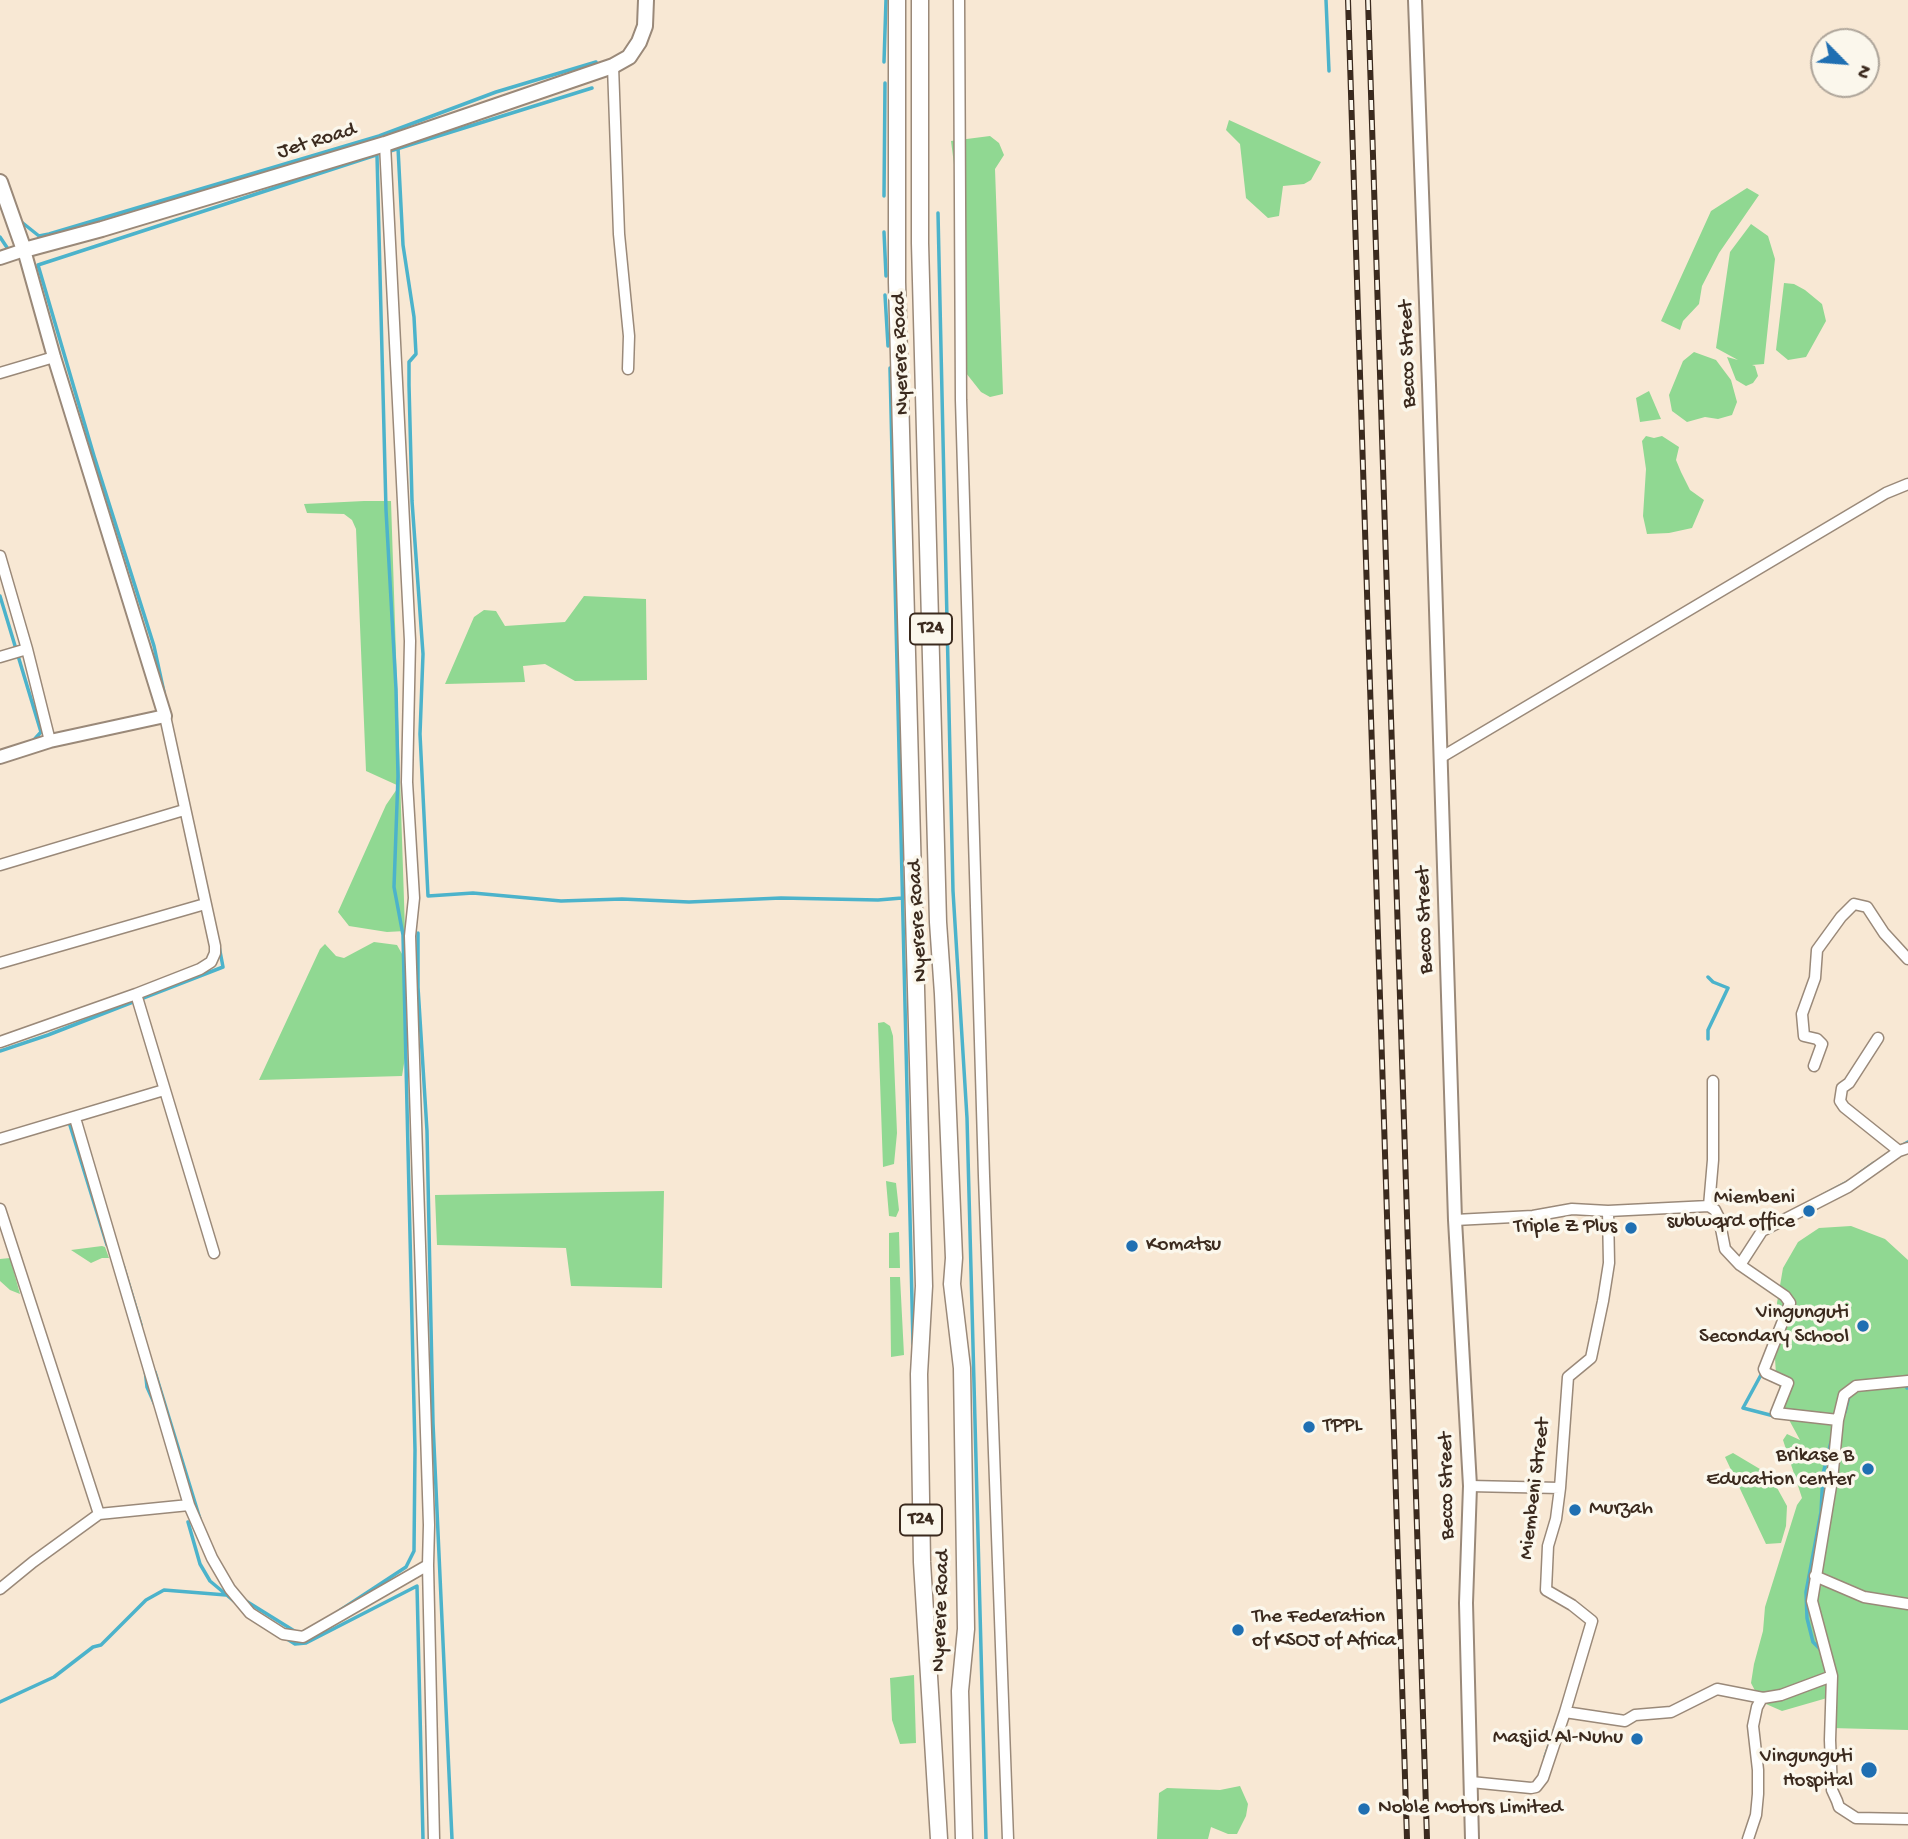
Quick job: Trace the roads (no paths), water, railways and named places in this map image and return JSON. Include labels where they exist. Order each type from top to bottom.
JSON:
[{"type":"highway","name":"Nyerere Road","points":[[897,0],[896,225],[925,1286],[919,1374],[922,1562],[939,1839]]},
{"type":"highway","name":"Nyerere Road","points":[[920,0],[920,243],[938,922],[954,1258],[952,1284],[962,1368],[966,1629],[960,1691],[964,1839]]},
{"type":"main road","name":"Jet Road","points":[[24,250],[385,144],[613,66],[629,57],[639,41],[645,26],[646,0]]},
{"type":"main road","points":[[0,182],[24,250]]},
{"type":"street","points":[[959,0],[961,400],[983,1162],[1008,1839]]},
{"type":"street","name":"Becco Street","points":[[1415,0],[1455,1220],[1470,1486],[1466,1603],[1472,1839]]},
{"type":"street","points":[[613,66],[619,234],[629,336],[628,369]]},
{"type":"street","points":[[385,144],[410,641],[407,782],[414,898],[410,936],[429,1511],[434,1839]]},
{"type":"street","points":[[0,258],[24,250],[54,357],[165,716],[215,946],[211,962],[200,969],[0,1042]]},
{"type":"street","points":[[0,373],[54,357]]},
{"type":"street","points":[[1440,758],[1886,493],[1908,484]]},
{"type":"street","points":[[0,556],[50,741]]},
{"type":"street","points":[[0,657],[27,649]]},
{"type":"street","points":[[0,757],[50,741],[165,716]]},
{"type":"street","points":[[0,865],[184,810]]},
{"type":"street","points":[[0,963],[205,904]]},
{"type":"street","points":[[1814,1066],[1822,1044],[1817,1039],[1804,1036],[1802,1014],[1815,978],[1817,950],[1841,917],[1854,904],[1867,908],[1884,933],[1908,959]]},
{"type":"street","points":[[136,994],[214,1253]]},
{"type":"street","points":[[1740,1265],[1762,1231],[1847,1187],[1904,1149],[1844,1107],[1840,1101],[1842,1088],[1849,1083],[1878,1038]]},
{"type":"street","points":[[1709,1206],[1713,1160],[1713,1081]]},
{"type":"street","points":[[0,1139],[164,1090]]},
{"type":"street","points":[[75,1118],[189,1505],[212,1558],[230,1589],[250,1613],[293,1638],[310,1634],[428,1565]]},
{"type":"street","points":[[1455,1220],[1532,1216],[1572,1209],[1608,1211],[1709,1206],[1715,1210],[1719,1219],[1724,1249],[1740,1265],[1785,1296],[1790,1303],[1764,1370],[1788,1383],[1776,1413],[1838,1420]]},
{"type":"street","points":[[0,1209],[99,1514]]},
{"type":"street","name":"Miembeni Street","points":[[1564,1712],[1592,1620],[1572,1605],[1548,1594],[1548,1546],[1556,1519],[1560,1488],[1568,1377],[1591,1358],[1603,1301],[1609,1263],[1608,1211]]},
{"type":"street","points":[[1908,1381],[1851,1388],[1844,1395],[1812,1601],[1832,1676],[1832,1790],[1839,1807],[1856,1818],[1908,1819]]},
{"type":"street","points":[[1470,1486],[1560,1488]]},
{"type":"street","points":[[0,1589],[99,1514],[189,1505]]},
{"type":"street","points":[[1815,1576],[1864,1597],[1908,1604]]},
{"type":"street","points":[[1471,1782],[1536,1787],[1543,1778],[1564,1712],[1626,1721],[1635,1716],[1671,1712],[1717,1689],[1762,1698],[1781,1695],[1832,1676]]},
{"type":"street","points":[[1748,1839],[1756,1815],[1758,1794],[1753,1726],[1758,1703],[1762,1698]]},
{"type":"waterway","points":[[884,62],[886,0]]},
{"type":"waterway","points":[[1326,0],[1329,71]]},
{"type":"waterway","points":[[19,220],[39,236],[49,234],[379,136],[496,92],[596,62]]},
{"type":"waterway","points":[[884,196],[885,83]]},
{"type":"waterway","points":[[387,152],[592,88]]},
{"type":"waterway","points":[[398,148],[403,245],[414,317],[416,354],[409,362],[409,385],[412,501],[423,654],[420,734],[428,896],[473,893],[561,901],[622,899],[689,902],[781,898],[902,898]]},
{"type":"waterway","points":[[164,692],[154,646],[38,265],[376,155]]},
{"type":"waterway","points":[[339,1611],[406,1567],[414,1551],[415,1450],[403,935],[394,887],[398,776],[396,689],[386,510],[377,155]]},
{"type":"waterway","points":[[938,213],[953,891],[967,1118],[986,1839]]},
{"type":"waterway","points":[[884,232],[886,276]]},
{"type":"waterway","points":[[0,237],[8,249]]},
{"type":"waterway","points":[[885,295],[888,346]]},
{"type":"waterway","points":[[890,368],[913,1344]]},
{"type":"waterway","points":[[0,596],[41,732],[32,742]]},
{"type":"waterway","points":[[418,933],[418,987],[427,1131],[433,1423],[452,1839]]},
{"type":"waterway","points":[[0,1051],[223,967],[219,946]]},
{"type":"waterway","points":[[1708,977],[1728,988],[1708,1030],[1708,1039]]},
{"type":"waterway","points":[[69,1122],[107,1245]]},
{"type":"waterway","points":[[1886,1155],[1908,1142]]},
{"type":"waterway","points":[[1860,1173],[1874,1163]]},
{"type":"waterway","points":[[1821,1196],[1851,1180]]},
{"type":"waterway","points":[[123,1265],[141,1325]]},
{"type":"waterway","points":[[145,1369],[147,1387],[155,1405]]},
{"type":"waterway","points":[[155,1372],[200,1519]]},
{"type":"waterway","points":[[1762,1373],[1743,1408],[1774,1416]]},
{"type":"waterway","points":[[1845,1412],[1849,1396]]},
{"type":"waterway","points":[[1822,1651],[1813,1642],[1807,1618],[1806,1592],[1821,1512],[1823,1474],[1831,1442]]},
{"type":"waterway","points":[[188,1522],[200,1564],[210,1581],[235,1602]]},
{"type":"waterway","points":[[284,1637],[295,1644],[306,1643],[417,1586],[423,1839]]},
{"type":"waterway","points":[[0,1702],[54,1677],[93,1647],[101,1645],[146,1600],[164,1590],[226,1595]]},
{"type":"waterway","points":[[246,1601],[296,1632]]},
{"type":"waterway","points":[[1545,1757],[1556,1725]]},
{"type":"railway","points":[[1348,0],[1407,1839]]},
{"type":"railway","points":[[1368,0],[1427,1839]]},
{"type":"place","name":"Miembeni subwqrd office","points":[[1809,1211]]},
{"type":"place","name":"Triple Z Plus","points":[[1631,1228]]},
{"type":"place","name":"Komatsu","points":[[1132,1246]]},
{"type":"place","name":"Vingunguti Secondary School","points":[[1863,1326]]},
{"type":"place","name":"TPPL","points":[[1309,1427]]},
{"type":"place","name":"Brikase B Education center","points":[[1868,1469]]},
{"type":"place","name":"Murzah","points":[[1575,1510]]},
{"type":"place","name":"The Federation of KSOJ of Africa","points":[[1238,1630]]},
{"type":"place","name":"Masjid Al-Nuhu","points":[[1637,1739]]},
{"type":"place","name":"Vingunguti Hospital","points":[[1869,1770]]},
{"type":"place","name":"Noble Motors Limited","points":[[1364,1809]]}]
